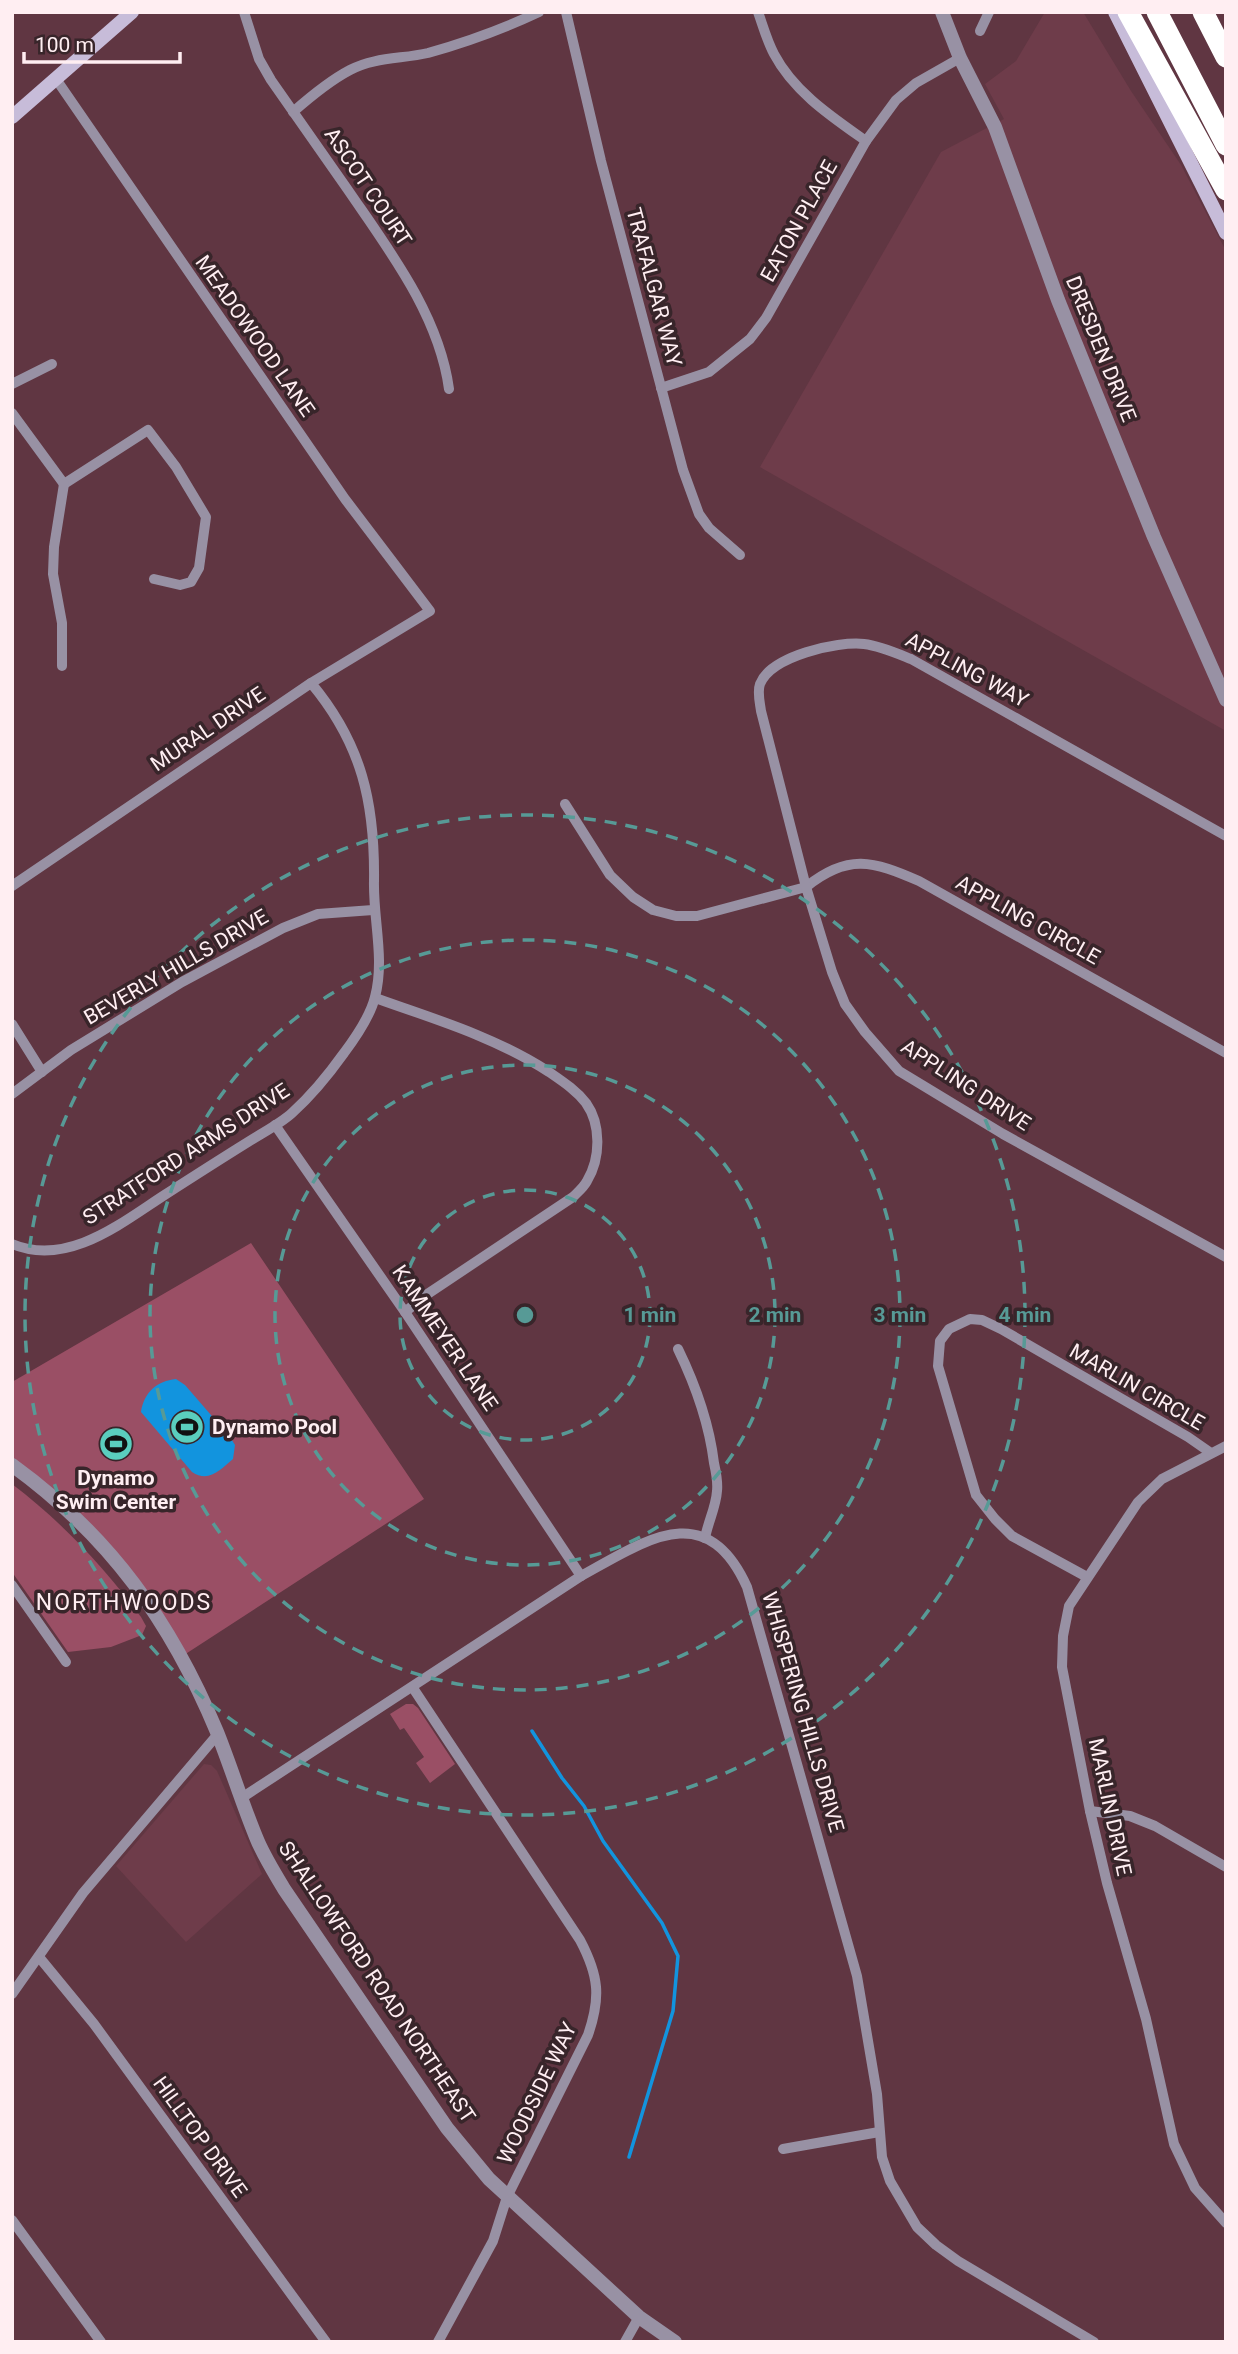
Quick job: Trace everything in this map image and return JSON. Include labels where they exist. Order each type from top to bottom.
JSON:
[{"type":"highway","points":[[1128,12],[1226,190]]},
{"type":"highway","points":[[1157,12],[1226,145]]},
{"type":"highway","points":[[1203,12],[1226,57]]},
{"type":"main road","points":[[12,117],[132,12]]},
{"type":"main road","points":[[1115,12],[1226,233]]},
{"type":"street","name":"ASCOT COURT","points":[[244,12],[259,59],[380,237],[420,304],[436,340],[449,389]]},
{"type":"street","points":[[293,112],[350,70],[370,62],[425,54],[486,36],[539,12]]},
{"type":"street","name":"TRAFALGAR WAY","points":[[566,12],[601,161],[683,470],[699,514],[709,528],[740,555]]},
{"type":"street","points":[[758,12],[773,54],[789,77],[823,111],[866,141]]},
{"type":"street","name":"DRESDEN DRIVE","points":[[942,12],[960,58],[995,127],[1058,300],[1154,537],[1226,700]]},
{"type":"street","points":[[980,31],[989,12]]},
{"type":"street","name":"EATON PLACE","points":[[661,388],[709,373],[750,339],[766,318],[866,141],[895,100],[916,83],[960,58]]},
{"type":"street","name":"MEADOWOOD LANE","points":[[56,79],[345,499],[430,611]]},
{"type":"street","points":[[12,384],[52,364]]},
{"type":"street","points":[[14,417],[64,484],[54,547],[54,574],[62,623],[62,666]]},
{"type":"street","points":[[64,484],[148,430],[176,467],[206,517],[198,568],[191,582],[180,585],[154,579]]},
{"type":"street","name":"MURAL DRIVE","points":[[12,886],[312,683],[430,611]]},
{"type":"street","name":"APPLING WAY","points":[[776,768],[761,711],[758,688],[761,681],[769,671],[788,659],[829,647],[862,644],[883,648],[911,659],[1226,836]]},
{"type":"street","name":"STRATFORD ARMS DRIVE","points":[[12,1244],[36,1250],[57,1248],[102,1236],[291,1114],[323,1082],[358,1035],[375,998],[379,957],[373,910],[374,858],[363,776],[350,740],[332,708],[312,683]]},
{"type":"street","name":"APPLING DRIVE","points":[[776,768],[806,887],[845,1004],[899,1071],[1003,1134],[1226,1257]]},
{"type":"street","points":[[565,804],[610,875],[633,897],[653,910],[676,916],[697,916],[806,887]]},
{"type":"street","name":"APPLING CIRCLE","points":[[806,887],[842,865],[864,862],[888,868],[919,881],[1226,1053]]},
{"type":"street","name":"BEVERLY HILLS DRIVE","points":[[12,1094],[71,1050],[182,982],[283,928],[318,914],[373,910]]},
{"type":"street","points":[[375,998],[482,1036],[528,1059],[568,1085],[585,1102],[594,1117],[598,1139],[588,1180],[573,1197],[426,1295],[405,1312]]},
{"type":"street","points":[[12,1024],[42,1072]]},
{"type":"street","name":"KAMMEYER LANE","points":[[275,1125],[405,1312],[581,1576]]},
{"type":"street","name":"MARLIN CIRCLE","points":[[1087,1577],[1012,1535],[976,1495],[938,1366],[940,1341],[949,1329],[970,1319],[1001,1329],[1211,1453]]},
{"type":"street","points":[[243,1797],[581,1576],[657,1536],[676,1532],[705,1538],[718,1488],[706,1419],[697,1389],[678,1349]]},
{"type":"street","name":"MARLIN DRIVE","points":[[1226,1446],[1162,1479],[1138,1502],[1069,1606],[1063,1636],[1062,1667],[1090,1811],[1107,1883],[1146,2019],[1174,2144],[1195,2188],[1226,2223]]},
{"type":"street","name":"SHALLOWFORD ROAD NORTHEAST","points":[[12,1465],[59,1501],[121,1566],[159,1616],[201,1696],[243,1797],[256,1838],[284,1889],[447,2128],[507,2197],[639,2317],[675,2342]]},
{"type":"street","name":"WHISPERING HILLS DRIVE","points":[[705,1538],[738,1566],[747,1587],[857,1976],[877,2094],[882,2157],[890,2181],[917,2227],[936,2245],[958,2261],[1094,2342]]},
{"type":"street","points":[[12,1585],[66,1662]]},
{"type":"street","name":"WOODSIDE WAY","points":[[413,1688],[580,1940],[597,1979],[596,2010],[588,2035],[507,2197],[494,2241],[438,2342]]},
{"type":"street","points":[[12,1994],[83,1893],[218,1734]]},
{"type":"street","points":[[1090,1811],[1130,1816],[1155,1826],[1226,1867]]},
{"type":"street","name":"HILLTOP DRIVE","points":[[39,1957],[94,2024],[326,2342]]},
{"type":"street","points":[[783,2149],[879,2132]]},
{"type":"street","points":[[12,2220],[101,2342]]},
{"type":"street","points":[[625,2342],[639,2317]]},
{"type":"shaded area","points":[[1045,12],[1083,12],[1131,91],[1181,165],[1226,251],[1226,731],[760,467],[941,152],[1004,119],[985,84],[1016,61]]},
{"type":"shaded area","points":[[251,1243],[424,1499],[184,1655],[126,1577],[46,1492],[12,1468],[12,1382]]},
{"type":"shaded area","points":[[12,1484],[65,1529],[112,1580],[146,1626],[142,1635],[111,1647],[68,1652],[12,1572]]},
{"type":"shaded area","points":[[406,1704],[413,1704],[418,1708],[455,1764],[430,1783],[416,1763],[424,1757],[404,1728],[400,1730],[390,1714]]},
{"type":"shaded area","points":[[204,1764],[211,1765],[217,1771],[262,1874],[186,1942],[116,1866]]},
{"type":"water","name":"Dynamo Pool","points":[[176,1379],[185,1385],[235,1445],[233,1459],[209,1476],[192,1472],[141,1412],[152,1389],[163,1382]]},
{"type":"waterway","points":[[532,1731],[562,1778],[584,1806],[603,1841],[662,1923],[678,1956],[673,2011],[629,2157]]},
{"type":"place","name":"Dynamo Pool","points":[[187,1427]]},
{"type":"place","name":"Dynamo Swim Center","points":[[116,1444]]},
{"type":"district","name":"NORTHWOODS","points":[[124,1602]]}]
